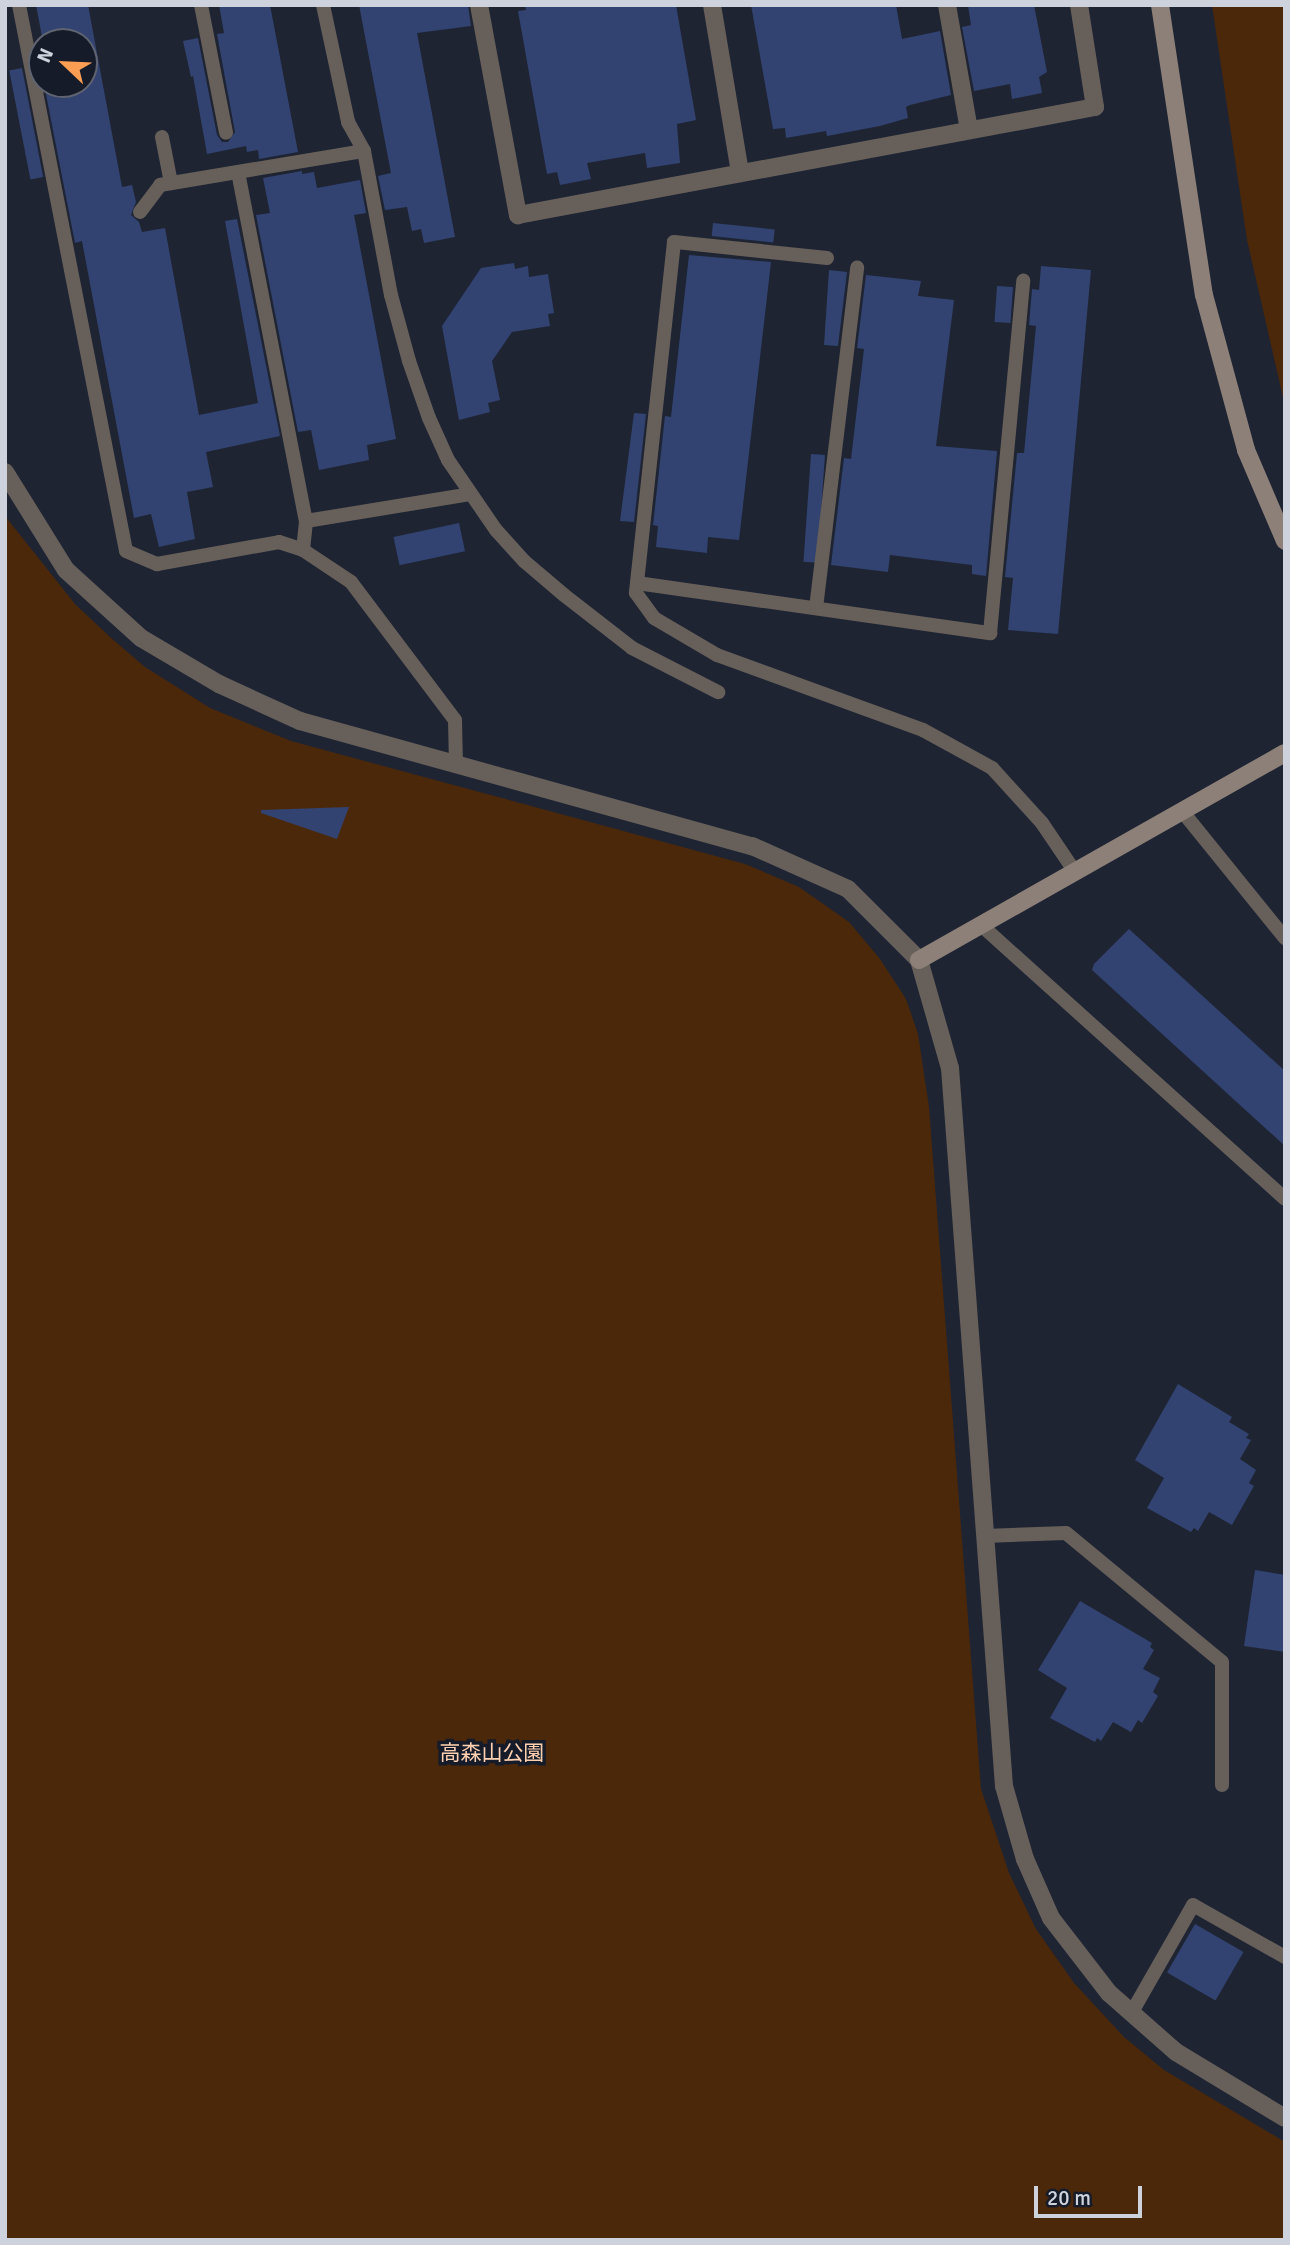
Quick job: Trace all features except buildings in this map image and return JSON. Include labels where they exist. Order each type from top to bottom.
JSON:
[{"type":"street","points":[[479,5],[518,215],[1096,107],[1079,5]]},
{"type":"street","points":[[712,5],[740,172]]},
{"type":"street","points":[[947,5],[969,130]]},
{"type":"street","points":[[1160,5],[1205,295],[1246,450],[1285,541]]},
{"type":"street","points":[[5,472],[66,570],[141,638],[219,684],[300,721],[752,846],[848,889],[919,960],[950,1068],[1004,1786],[1025,1859],[1051,1918],[1109,1993],[1176,2052],[1285,2118]]},
{"type":"street","points":[[919,960],[1285,753]]},
{"type":"lane","points":[[19,5],[126,551],[157,564],[279,542],[303,550],[351,582],[455,720],[456,764]]},
{"type":"lane","points":[[201,5],[226,133]]},
{"type":"lane","points":[[324,5],[348,122],[365,150],[391,295],[409,362],[433,429],[470,494],[524,561],[605,629],[664,667],[718,692]]},
{"type":"lane","points":[[162,137],[172,183]]},
{"type":"lane","points":[[140,212],[160,185],[365,150]]},
{"type":"lane","points":[[238,172],[306,521],[303,550]]},
{"type":"lane","points":[[827,258],[674,242],[636,593],[654,618],[717,655],[923,730],[992,768],[1041,823],[1075,872]]},
{"type":"lane","points":[[816,608],[856,267]]},
{"type":"lane","points":[[637,583],[990,633],[1023,281]]},
{"type":"lane","points":[[306,521],[470,494]]},
{"type":"lane","points":[[1182,811],[1285,938]]},
{"type":"lane","points":[[981,925],[1285,1199]]},
{"type":"lane","points":[[985,1536],[1066,1533],[1222,1662],[1222,1785]]},
{"type":"lane","points":[[1132,2012],[1193,1905],[1285,1957]]},
{"type":"green space","points":[[1212,5],[1285,5],[1285,406],[1247,240]]},
{"type":"green space","name":"高森山公園","points":[[5,516],[75,604],[110,637],[145,667],[210,708],[291,741],[745,864],[799,887],[849,922],[880,959],[906,999],[918,1034],[929,1107],[981,1789],[1009,1873],[1036,1929],[1074,1983],[1124,2037],[1164,2070],[1285,2142],[1285,2240],[5,2240]]}]
